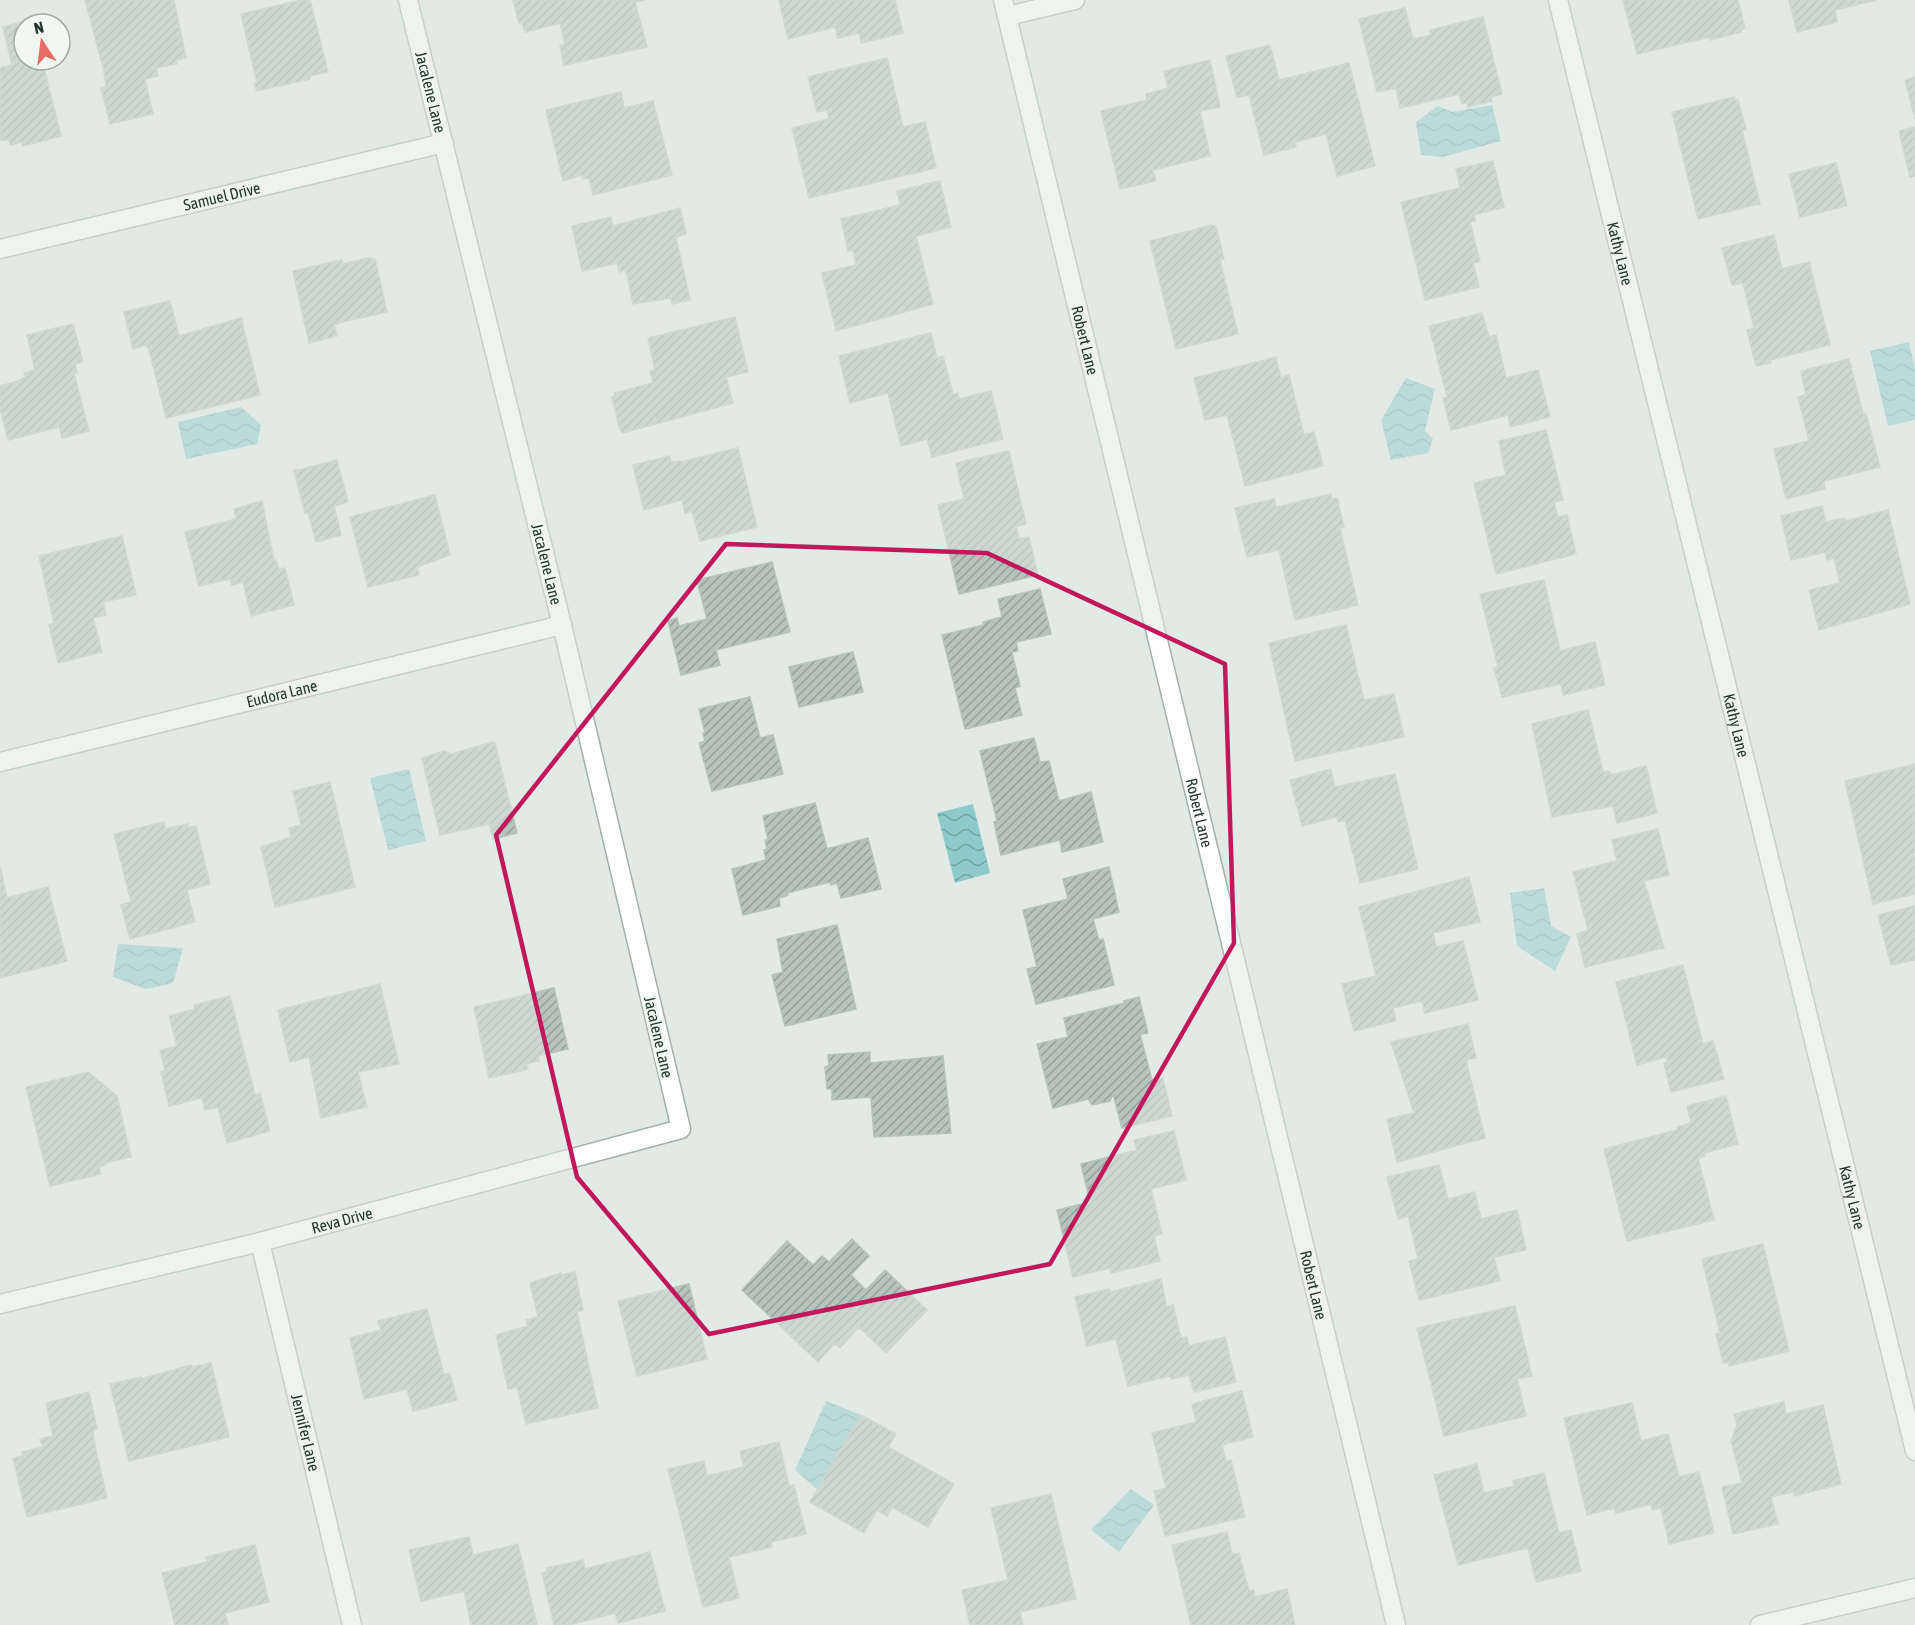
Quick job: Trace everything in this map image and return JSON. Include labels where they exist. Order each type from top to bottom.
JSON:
[{"type":"street","name":"Jacalene Lane","points":[[408,0],[562,625],[681,1129]]},
{"type":"street","points":[[1005,8],[1075,0]]},
{"type":"street","name":"Kathy Lane","points":[[1558,0],[1915,1450]]},
{"type":"street","name":"Robert Lane","points":[[1005,8],[1396,1625]]},
{"type":"street","name":"Samuel Drive","points":[[0,249],[444,142]]},
{"type":"street","name":"Eudora Lane","points":[[0,762],[562,625]]},
{"type":"street","name":"Reva Drive","points":[[0,1304],[260,1242],[681,1129]]},
{"type":"street","name":"Jennifer Lane","points":[[260,1242],[352,1625]]},
{"type":"street","points":[[1760,1625],[1915,1588]]},
{"type":"highlighted area","points":[[726,544],[987,553],[1225,664],[1234,943],[1050,1264],[709,1334],[577,1177],[496,835]]},
{"type":"water","points":[[1492,105],[1501,141],[1443,157],[1421,155],[1416,122],[1438,106],[1452,112]]},
{"type":"water","points":[[1909,342],[1915,368],[1915,420],[1888,426],[1870,351]]},
{"type":"water","points":[[1406,378],[1435,389],[1425,431],[1433,439],[1428,453],[1391,460],[1381,420]]},
{"type":"water","points":[[241,407],[261,425],[257,444],[186,459],[178,422]]},
{"type":"water","points":[[409,769],[426,841],[388,850],[370,778]]},
{"type":"water","points":[[973,804],[990,873],[955,883],[937,813]]},
{"type":"water","points":[[1544,888],[1551,926],[1571,937],[1555,971],[1517,946],[1510,893]]},
{"type":"water","points":[[118,944],[183,948],[173,983],[146,989],[113,977]]},
{"type":"water","points":[[826,1401],[861,1415],[818,1490],[795,1470]]},
{"type":"water","points":[[1131,1489],[1154,1505],[1119,1552],[1091,1530]]},
{"type":"building","points":[[85,0],[174,0],[186,58],[176,60],[177,64],[156,68],[158,76],[145,79],[153,114],[110,124],[101,88],[106,87],[104,71]]},
{"type":"building","points":[[310,0],[328,72],[310,76],[310,79],[257,91],[241,14]]},
{"type":"building","points":[[513,0],[645,0],[635,2],[647,47],[564,65],[560,45],[565,44],[560,23],[525,32],[522,22],[519,23]]},
{"type":"building","points":[[779,0],[895,0],[903,33],[861,43],[859,33],[838,38],[835,27],[788,39]]},
{"type":"building","points":[[1623,0],[1738,0],[1745,28],[1741,29],[1741,32],[1710,40],[1710,37],[1637,54]]},
{"type":"building","points":[[1789,0],[1876,0],[1835,10],[1837,22],[1797,32]]},
{"type":"building","points":[[1405,8],[1413,39],[1431,35],[1430,30],[1483,17],[1502,94],[1491,97],[1492,101],[1468,107],[1467,102],[1462,104],[1459,94],[1400,108],[1396,88],[1377,92],[1359,19]]},
{"type":"building","points":[[12,25],[12,65],[3,27]]},
{"type":"building","points":[[1270,45],[1279,80],[1349,63],[1375,166],[1337,176],[1326,134],[1295,142],[1296,147],[1264,155],[1249,95],[1237,97],[1226,56]]},
{"type":"building","points":[[887,58],[903,127],[925,122],[936,168],[809,198],[792,128],[829,119],[827,110],[817,112],[808,77]]},
{"type":"building","points":[[1210,60],[1220,107],[1200,111],[1210,156],[1153,170],[1156,181],[1120,189],[1101,111],[1147,100],[1146,94],[1168,88],[1164,71]]},
{"type":"building","points":[[12,65],[12,72],[45,72],[61,136],[23,146],[22,142],[10,145],[9,140],[0,140],[0,68]]},
{"type":"building","points":[[1915,77],[1915,119],[1905,80]]},
{"type":"building","points":[[621,92],[624,108],[653,101],[672,175],[593,195],[589,178],[583,179],[582,175],[563,181],[546,110]]},
{"type":"building","points":[[1734,97],[1734,100],[1738,100],[1746,129],[1742,130],[1760,204],[1698,219],[1672,112]]},
{"type":"building","points":[[1915,127],[1915,176],[1910,177],[1899,131]]},
{"type":"building","points":[[1493,161],[1504,207],[1474,215],[1475,221],[1470,222],[1480,262],[1473,263],[1479,287],[1425,300],[1401,202],[1460,188],[1456,169]]},
{"type":"building","points":[[1836,163],[1847,206],[1800,217],[1789,174]]},
{"type":"building","points":[[940,181],[951,227],[916,236],[933,304],[836,331],[822,273],[856,265],[853,250],[848,251],[841,219],[900,205],[897,191]]},
{"type":"building","points":[[680,208],[686,234],[676,237],[690,300],[672,304],[671,298],[633,304],[626,270],[619,272],[617,263],[582,271],[572,226],[611,217],[613,226]]},
{"type":"building","points":[[1212,225],[1216,227],[1224,259],[1220,260],[1238,334],[1176,349],[1150,241]]},
{"type":"building","points":[[1774,235],[1782,269],[1809,262],[1830,345],[1770,360],[1771,363],[1756,366],[1747,330],[1754,328],[1743,283],[1732,285],[1722,248]]},
{"type":"building","points":[[368,258],[375,259],[387,312],[334,324],[337,336],[309,343],[293,271],[342,260],[343,264]]},
{"type":"building","points":[[170,301],[179,336],[241,318],[260,395],[166,418],[149,349],[146,345],[133,349],[124,312]]},
{"type":"building","points":[[1482,313],[1489,337],[1496,335],[1506,378],[1538,370],[1550,417],[1510,427],[1508,415],[1451,430],[1443,398],[1447,397],[1429,326]]},
{"type":"building","points":[[735,317],[748,372],[726,377],[733,403],[623,433],[620,430],[612,397],[615,397],[614,393],[653,383],[650,371],[655,370],[648,338]]},
{"type":"building","points":[[73,324],[83,362],[75,364],[77,373],[74,373],[89,431],[62,438],[59,427],[8,440],[0,408],[0,386],[18,381],[25,377],[24,373],[35,370],[27,335]]},
{"type":"building","points":[[931,333],[937,358],[943,356],[953,394],[958,393],[959,399],[991,391],[1003,439],[932,457],[927,439],[901,446],[888,393],[850,403],[839,356]]},
{"type":"building","points":[[1276,357],[1281,378],[1289,375],[1304,435],[1314,432],[1323,466],[1245,486],[1227,415],[1205,420],[1194,378]]},
{"type":"building","points":[[1849,359],[1880,467],[1824,481],[1825,489],[1786,499],[1774,449],[1809,441],[1798,397],[1806,395],[1801,371]]},
{"type":"building","points":[[1546,430],[1563,500],[1554,502],[1558,517],[1567,515],[1576,554],[1496,574],[1474,483],[1506,475],[1499,441]]},
{"type":"building","points":[[738,448],[757,527],[700,541],[692,511],[685,513],[682,500],[644,510],[633,465],[670,456],[671,462],[684,461]]},
{"type":"building","points":[[1009,451],[1026,524],[1016,527],[1019,539],[1029,537],[1038,575],[959,594],[938,505],[964,499],[956,463]]},
{"type":"building","points":[[337,460],[348,502],[334,506],[341,535],[316,542],[308,512],[305,513],[294,471]]},
{"type":"building","points":[[1331,494],[1332,499],[1337,498],[1344,527],[1340,528],[1358,605],[1295,620],[1279,550],[1247,557],[1235,508],[1274,499],[1276,507]]},
{"type":"building","points":[[435,495],[450,555],[417,567],[419,575],[368,587],[350,517]]},
{"type":"building","points":[[262,501],[274,561],[276,560],[279,569],[285,568],[294,605],[251,616],[243,582],[232,585],[230,579],[199,586],[185,532],[236,519],[234,509]]},
{"type":"building","points":[[1822,506],[1826,522],[1845,518],[1845,521],[1888,510],[1910,604],[1819,630],[1809,590],[1840,583],[1834,558],[1827,560],[1825,552],[1791,560],[1781,516]]},
{"type":"building","points":[[122,536],[136,595],[103,602],[106,615],[93,618],[102,652],[58,663],[49,625],[54,623],[39,556]]},
{"type":"building","points":[[772,562],[790,632],[716,650],[720,665],[681,675],[668,621],[677,618],[679,626],[707,619],[697,580]]},
{"type":"building","points":[[1544,580],[1560,651],[1595,642],[1605,685],[1563,695],[1561,684],[1502,697],[1494,668],[1498,667],[1480,594]]},
{"type":"building","points":[[1040,589],[1051,634],[1016,642],[1018,651],[1012,652],[1020,686],[1015,688],[1022,715],[965,729],[942,635],[984,625],[983,622],[1002,617],[998,599]]},
{"type":"building","points":[[1346,625],[1364,700],[1394,694],[1404,737],[1295,761],[1269,643]]},
{"type":"building","points":[[853,652],[863,692],[799,707],[789,667]]},
{"type":"building","points":[[750,697],[760,738],[773,735],[783,774],[712,791],[699,743],[705,741],[703,733],[705,733],[699,709]]},
{"type":"building","points":[[1588,710],[1603,772],[1609,771],[1611,775],[1646,766],[1657,813],[1617,823],[1613,806],[1552,817],[1532,724]]},
{"type":"building","points":[[1034,738],[1040,762],[1049,761],[1059,801],[1091,792],[1103,842],[1062,852],[1060,840],[1001,855],[994,822],[997,821],[980,751]]},
{"type":"building","points":[[495,743],[517,833],[493,839],[489,824],[440,835],[422,758],[444,751],[451,754]]},
{"type":"building","points":[[1915,764],[1915,853],[1912,854],[1915,859],[1915,894],[1873,904],[1845,781]]},
{"type":"building","points":[[1331,769],[1335,787],[1395,774],[1418,869],[1360,883],[1345,820],[1338,822],[1337,817],[1302,826],[1290,780]]},
{"type":"building","points":[[330,782],[355,887],[275,907],[261,847],[291,837],[289,828],[301,825],[293,791]]},
{"type":"building","points":[[815,803],[827,849],[868,838],[881,889],[841,898],[837,883],[831,885],[830,882],[787,893],[788,895],[779,898],[780,906],[743,915],[732,869],[766,860],[765,840],[768,840],[763,816]]},
{"type":"building","points":[[164,822],[165,829],[188,824],[189,828],[196,826],[210,884],[187,890],[195,922],[130,939],[121,905],[131,902],[114,834]]},
{"type":"building","points":[[1658,829],[1669,875],[1644,881],[1664,948],[1585,967],[1577,934],[1588,930],[1573,872],[1617,861],[1612,840]]},
{"type":"building","points":[[0,866],[7,898],[48,887],[67,961],[0,978]]},
{"type":"building","points":[[1109,867],[1119,912],[1093,919],[1099,940],[1103,939],[1114,985],[1036,1004],[1027,969],[1037,967],[1023,910],[1068,899],[1063,879]]},
{"type":"building","points":[[1469,877],[1480,922],[1433,933],[1436,947],[1463,941],[1478,1000],[1425,1013],[1422,1001],[1393,1008],[1396,1021],[1354,1031],[1342,984],[1376,976],[1359,907]]},
{"type":"building","points":[[1915,906],[1915,960],[1891,965],[1878,915]]},
{"type":"building","points":[[837,925],[856,1009],[785,1026],[772,975],[783,972],[777,939]]},
{"type":"building","points":[[1683,965],[1703,1044],[1713,1041],[1724,1079],[1671,1092],[1664,1063],[1668,1062],[1666,1057],[1637,1065],[1616,982]]},
{"type":"building","points":[[380,984],[399,1064],[358,1072],[367,1107],[321,1118],[309,1057],[290,1062],[278,1010]]},
{"type":"building","points":[[554,988],[568,1049],[538,1056],[539,1061],[526,1064],[528,1069],[489,1078],[474,1007]]},
{"type":"building","points":[[230,996],[255,1095],[260,1093],[270,1131],[227,1143],[218,1107],[205,1110],[202,1098],[169,1106],[161,1072],[165,1071],[160,1050],[177,1046],[169,1016],[195,1009],[194,1005]]},
{"type":"building","points":[[1139,997],[1148,1033],[1140,1034],[1152,1080],[1163,1078],[1172,1116],[1122,1128],[1113,1094],[1110,1101],[1092,1105],[1088,1099],[1053,1108],[1037,1044],[1068,1037],[1064,1018],[1125,1003],[1124,1001]]},
{"type":"building","points":[[1468,1024],[1476,1058],[1466,1060],[1485,1138],[1397,1162],[1387,1119],[1414,1113],[1391,1042]]},
{"type":"building","points":[[870,1052],[870,1063],[943,1056],[951,1133],[874,1137],[871,1097],[832,1100],[832,1089],[827,1089],[825,1067],[829,1066],[828,1055]]},
{"type":"building","points":[[88,1072],[117,1096],[131,1157],[106,1163],[99,1167],[101,1174],[50,1186],[26,1087]]},
{"type":"building","points":[[1726,1096],[1738,1144],[1704,1153],[1705,1156],[1698,1158],[1714,1220],[1627,1241],[1604,1149],[1677,1130],[1677,1127],[1691,1123],[1687,1106]]},
{"type":"building","points":[[1174,1131],[1186,1180],[1151,1189],[1162,1234],[1154,1236],[1160,1261],[1111,1273],[1110,1268],[1073,1277],[1057,1210],[1090,1202],[1081,1164],[1137,1150],[1134,1140]]},
{"type":"building","points":[[1439,1165],[1448,1199],[1475,1192],[1481,1219],[1517,1210],[1526,1250],[1494,1257],[1500,1281],[1419,1300],[1409,1261],[1418,1259],[1408,1216],[1398,1219],[1387,1177]]},
{"type":"building","points":[[852,1239],[869,1256],[851,1275],[866,1290],[885,1270],[927,1310],[886,1353],[859,1327],[840,1348],[835,1343],[818,1362],[742,1290],[787,1241],[813,1265],[822,1256],[829,1262]]},
{"type":"building","points":[[1763,1244],[1789,1351],[1729,1366],[1728,1362],[1723,1363],[1716,1334],[1720,1333],[1702,1259]]},
{"type":"building","points":[[575,1272],[583,1310],[577,1312],[598,1408],[526,1424],[517,1387],[508,1389],[496,1335],[528,1326],[526,1320],[538,1317],[530,1283],[561,1273],[561,1275]]},
{"type":"building","points":[[1161,1279],[1167,1307],[1173,1305],[1181,1338],[1187,1337],[1189,1346],[1225,1337],[1236,1382],[1194,1392],[1189,1375],[1171,1379],[1170,1376],[1128,1386],[1116,1339],[1087,1346],[1075,1297],[1109,1289],[1110,1292]]},
{"type":"building","points":[[689,1284],[707,1359],[637,1376],[618,1301]]},
{"type":"building","points":[[1515,1306],[1532,1376],[1517,1379],[1526,1416],[1444,1436],[1417,1328]]},
{"type":"building","points":[[427,1309],[444,1375],[450,1373],[457,1400],[413,1411],[407,1389],[364,1399],[350,1338],[381,1330],[378,1321]]},
{"type":"building","points":[[211,1363],[229,1437],[129,1461],[110,1384],[141,1377],[141,1379],[191,1365],[192,1367]]},
{"type":"building","points":[[1242,1391],[1253,1437],[1222,1445],[1226,1462],[1231,1460],[1245,1517],[1165,1536],[1154,1491],[1166,1488],[1152,1433],[1196,1422],[1192,1404]]},
{"type":"building","points":[[89,1392],[97,1429],[93,1430],[95,1446],[107,1498],[27,1517],[13,1458],[23,1456],[22,1452],[43,1447],[40,1439],[53,1436],[46,1403]]},
{"type":"building","points":[[1784,1402],[1786,1414],[1823,1405],[1841,1484],[1794,1496],[1794,1492],[1771,1497],[1778,1524],[1733,1534],[1722,1487],[1742,1483],[1731,1441],[1737,1425],[1734,1414]]},
{"type":"building","points":[[1632,1403],[1641,1441],[1668,1434],[1679,1477],[1699,1472],[1714,1533],[1669,1544],[1661,1508],[1652,1510],[1651,1504],[1616,1513],[1615,1508],[1587,1515],[1564,1418]]},
{"type":"building","points":[[861,1415],[896,1434],[888,1447],[954,1484],[928,1527],[892,1507],[887,1516],[877,1510],[864,1533],[810,1502]]},
{"type":"building","points":[[779,1442],[789,1486],[794,1485],[806,1534],[771,1542],[772,1547],[729,1557],[739,1598],[703,1607],[668,1469],[704,1461],[707,1476],[744,1467],[740,1451]]},
{"type":"building","points":[[1477,1464],[1484,1493],[1514,1486],[1513,1481],[1544,1473],[1559,1533],[1571,1530],[1581,1571],[1536,1582],[1528,1548],[1458,1565],[1434,1475]]},
{"type":"building","points":[[1051,1494],[1076,1599],[1020,1612],[1023,1625],[970,1625],[962,1590],[1008,1580],[991,1508]]},
{"type":"building","points":[[1227,1532],[1232,1554],[1239,1553],[1249,1591],[1254,1590],[1255,1597],[1287,1589],[1295,1625],[1191,1625],[1172,1545]]},
{"type":"building","points":[[469,1537],[473,1555],[518,1544],[537,1625],[471,1625],[464,1591],[421,1601],[409,1550]]},
{"type":"building","points":[[255,1545],[269,1602],[225,1613],[228,1625],[175,1625],[162,1573],[207,1562],[206,1557]]},
{"type":"building","points":[[650,1552],[665,1611],[618,1623],[615,1613],[569,1625],[554,1625],[542,1573],[548,1571],[547,1568],[583,1560],[585,1569]]}]
